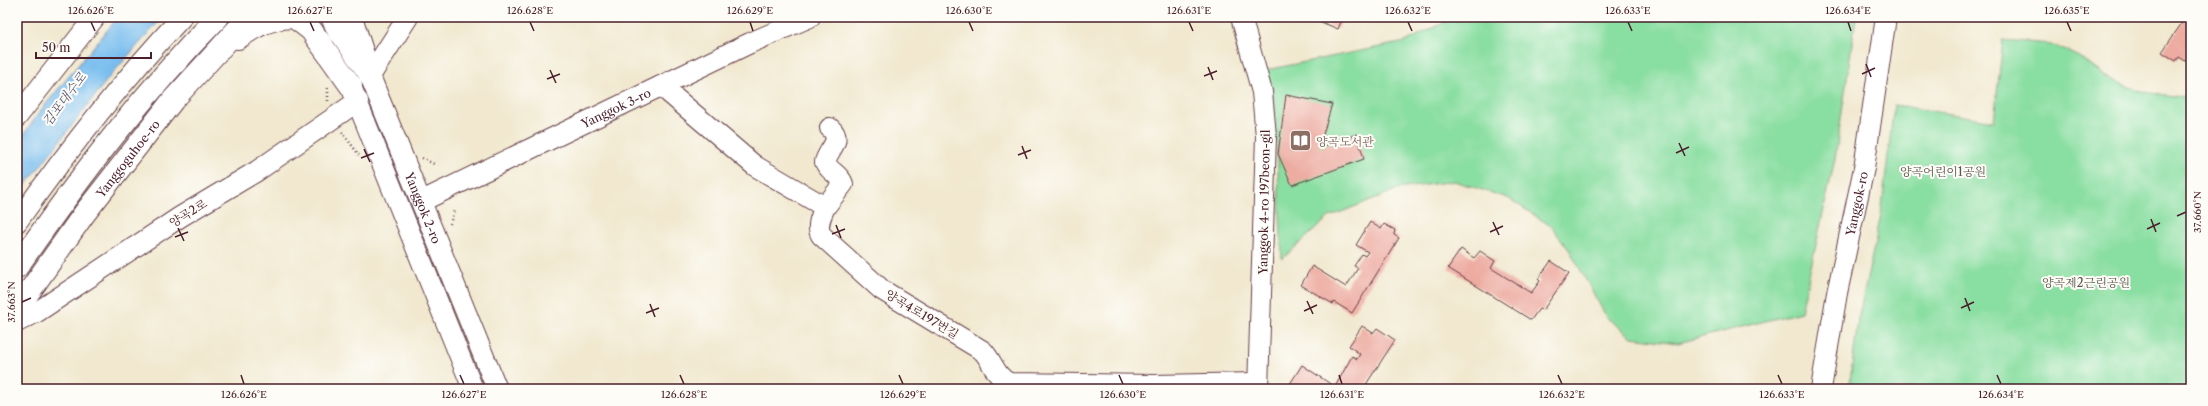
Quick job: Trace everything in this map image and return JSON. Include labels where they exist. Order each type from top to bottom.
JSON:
[{"type":"main road","name":"Yanggoguhoe-ro","points":[[17,267],[54,215],[147,94],[218,17]]},
{"type":"main road","name":"Yanggoguhoe-ro","points":[[17,309],[84,214],[172,100],[249,17]]},
{"type":"main road","points":[[213,56],[254,28],[275,18],[293,17],[311,30],[355,93]]},
{"type":"main road","points":[[341,22],[370,76]]},
{"type":"street","points":[[17,117],[95,17]]},
{"type":"street","points":[[17,222],[96,116],[182,17]]},
{"type":"street","points":[[370,76],[408,17]]},
{"type":"street","name":"Yanggok 3-ro","points":[[422,201],[661,86],[810,17]]},
{"type":"street","name":"Yanggok 4-ro 197beon-gil","points":[[1241,17],[1262,92],[1266,136],[1258,386]]},
{"type":"street","name":"Yanggok-ro","points":[[1821,389],[1837,293],[1864,168],[1886,17]]},
{"type":"street","name":"Yanggok 2-ro","points":[[341,22],[355,93],[473,389]]},
{"type":"street","name":"Yanggok 2-ro","points":[[370,76],[497,389]]},
{"type":"street","points":[[661,86],[755,166],[825,207],[843,184],[839,176],[829,169],[825,162],[837,136],[830,128]]},
{"type":"street","name":"양곡2로","points":[[17,322],[37,312],[180,217],[257,171],[355,93]]},
{"type":"street","name":"양곡4로197번길","points":[[825,207],[818,230],[827,241],[882,290],[983,351],[991,360],[1001,379],[1009,383],[1258,386]]},
{"type":"green space","points":[[1455,17],[1856,17],[1835,159],[1801,312],[1678,343],[1632,337],[1607,318],[1570,251],[1551,226],[1508,198],[1454,181],[1398,189],[1329,217],[1282,259],[1275,105],[1266,70],[1405,42]]},
{"type":"green space","name":"양곡제2근린공원","points":[[2003,40],[2051,44],[2079,57],[2105,76],[2141,92],[2182,97],[2191,103],[2191,389],[1849,389],[1858,320],[1881,215],[1894,105],[1994,121]]},
{"type":"water","name":"김포대수로","points":[[118,17],[163,17],[111,75],[17,196],[17,144],[41,110]]},
{"type":"building","points":[[1309,17],[1343,17],[1338,29]]},
{"type":"building","points":[[2186,17],[2191,17],[2191,57],[2187,62],[2179,57],[2176,61],[2162,52]]},
{"type":"building","name":"양곡도서관","points":[[1286,95],[1332,104],[1319,148],[1357,134],[1364,159],[1292,185],[1278,154]]},
{"type":"building","points":[[1370,222],[1381,229],[1384,224],[1395,230],[1394,235],[1399,238],[1352,313],[1334,302],[1333,304],[1301,285],[1312,266],[1346,287],[1358,268],[1354,266],[1362,254],[1365,256],[1368,252],[1356,245]]},
{"type":"building","points":[[1461,249],[1474,258],[1480,251],[1495,261],[1491,268],[1531,293],[1540,281],[1538,279],[1551,261],[1569,273],[1543,310],[1539,309],[1531,320],[1448,268]]},
{"type":"building","points":[[1362,326],[1373,333],[1377,328],[1395,340],[1363,389],[1292,389],[1288,387],[1302,365],[1335,387],[1352,356],[1357,359],[1360,354],[1349,346]]},
{"type":"place","name":"양곡도서관","points":[[1301,141]]},
{"type":"park label","name":"양곡어린이1공원","points":[[1943,171]]}]
